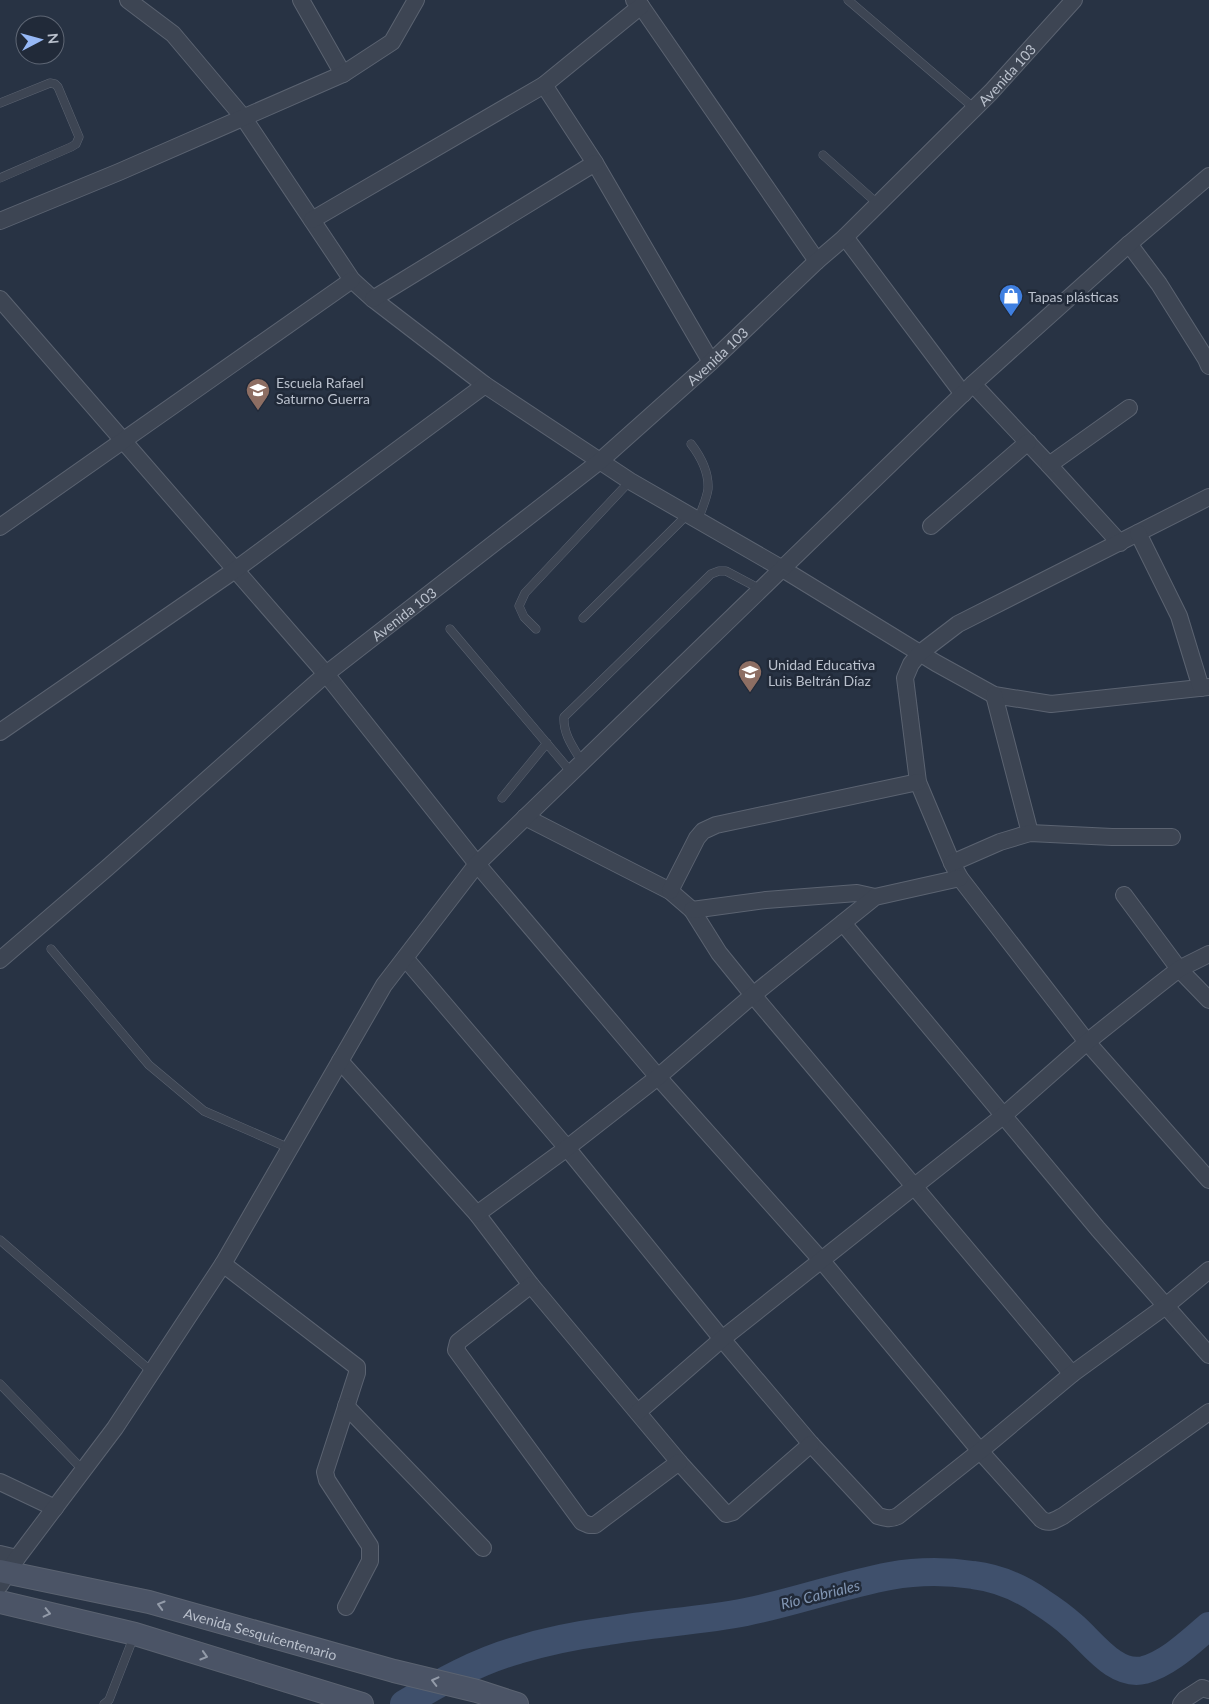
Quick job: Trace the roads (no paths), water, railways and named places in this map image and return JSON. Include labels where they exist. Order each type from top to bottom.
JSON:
[{"type":"main road","name":"Avenida Sesquicentenario","points":[[5,1568],[149,1602],[394,1671],[477,1691],[517,1704]]},
{"type":"main road","points":[[0,1602],[135,1634],[352,1701]]},
{"type":"street","points":[[128,0],[173,34],[243,117],[352,280],[373,299],[485,385],[630,481],[781,568],[920,653],[994,695],[1051,704],[1205,688],[1179,616],[1138,533]]},
{"type":"street","points":[[302,0],[343,74]]},
{"type":"street","points":[[0,221],[119,172],[343,74],[392,42],[416,0]]},
{"type":"street","name":"Avenida 103","points":[[0,960],[326,674],[600,461],[711,362],[817,261],[845,237],[991,92],[1074,0]]},
{"type":"street","points":[[312,220],[544,85],[637,3],[817,261]]},
{"type":"street","points":[[544,85],[595,163],[711,362]]},
{"type":"street","points":[[373,299],[595,163]]},
{"type":"street","points":[[5,1568],[55,1508],[115,1428],[222,1264],[384,985],[477,864],[968,389],[1129,244],[1207,182]]},
{"type":"street","points":[[845,237],[968,389],[1028,442],[1120,543]]},
{"type":"street","points":[[1129,244],[1159,284],[1206,358],[1209,366]]},
{"type":"street","points":[[0,527],[352,280]]},
{"type":"street","points":[[0,299],[326,674],[477,864],[658,1077],[822,1261],[980,1451],[1041,1519],[1045,1522],[1051,1522],[1063,1516],[1209,1412]]},
{"type":"street","points":[[0,732],[234,570],[485,385]]},
{"type":"street","points":[[1049,465],[1129,408]]},
{"type":"street","points":[[930,526],[1028,442]]},
{"type":"street","points":[[1209,497],[958,624],[920,653],[911,664],[905,678],[918,782],[960,878],[1087,1042],[1209,1180]]},
{"type":"street","points":[[994,695],[1030,833]]},
{"type":"street","points":[[670,891],[697,838],[703,831],[716,825],[918,782]]},
{"type":"street","points":[[525,817],[670,891],[692,910],[719,953],[753,995],[1072,1374]]},
{"type":"street","points":[[952,863],[1000,842],[1030,833],[1112,837],[1172,837]]},
{"type":"street","points":[[692,910],[766,900],[857,893],[875,897],[960,878]]},
{"type":"street","points":[[1124,895],[1179,969],[1209,1000]]},
{"type":"street","points":[[477,1214],[567,1148],[658,1077],[753,995],[875,897]]},
{"type":"street","points":[[843,923],[1098,1229],[1167,1305],[1209,1355]]},
{"type":"street","points":[[638,1412],[722,1338],[822,1261],[1003,1116],[1087,1042],[1179,969],[1209,954]]},
{"type":"street","points":[[405,958],[567,1148],[722,1338],[812,1444],[878,1516],[887,1519],[898,1516],[1072,1374],[1167,1305],[1209,1270]]},
{"type":"street","points":[[340,1061],[477,1214],[531,1285],[679,1462],[726,1514],[812,1444]]},
{"type":"street","points":[[222,1264],[357,1367],[357,1373],[325,1472],[327,1480],[370,1546],[370,1561],[346,1608]]},
{"type":"street","points":[[531,1285],[458,1342],[456,1350],[582,1522],[595,1525],[679,1462]]},
{"type":"street","points":[[346,1406],[483,1548]]},
{"type":"street","points":[[0,1482],[55,1508]]},
{"type":"street","points":[[1181,1704],[1185,1699],[1202,1688],[1209,1690]]},
{"type":"lane","points":[[848,0],[974,108]]},
{"type":"lane","points":[[0,103],[50,83],[54,84],[58,87],[79,138],[76,144],[71,147],[0,178]]},
{"type":"lane","points":[[823,155],[878,204]]},
{"type":"lane","points":[[583,618],[693,517],[708,489],[702,457],[691,444]]},
{"type":"lane","points":[[536,629],[524,617],[519,606],[525,593],[630,481]]},
{"type":"lane","points":[[576,767],[563,727],[564,717],[592,689],[711,574],[726,571],[760,589]]},
{"type":"lane","points":[[450,629],[547,743],[576,767]]},
{"type":"lane","points":[[502,798],[547,743]]},
{"type":"lane","points":[[51,949],[149,1065],[204,1111],[289,1148]]},
{"type":"lane","points":[[0,1240],[152,1372]]},
{"type":"lane","points":[[0,1384],[83,1470]]},
{"type":"lane","points":[[104,1704],[109,1700],[135,1634]]},
{"type":"waterway","name":"Río Cabriales","points":[[404,1704],[474,1666],[540,1644],[642,1626],[746,1612],[872,1580],[911,1573],[942,1572],[982,1576],[1009,1584],[1057,1613],[1105,1657],[1123,1668],[1133,1671],[1144,1670],[1162,1662],[1179,1651],[1209,1626]]},
{"type":"place","name":"Tapas plásticas","points":[[1011,317]]},
{"type":"place","name":"Escuela Rafael Saturno Guerra","points":[[258,411]]},
{"type":"place","name":"Unidad Educativa Luis Beltrán Díaz","points":[[750,693]]}]
